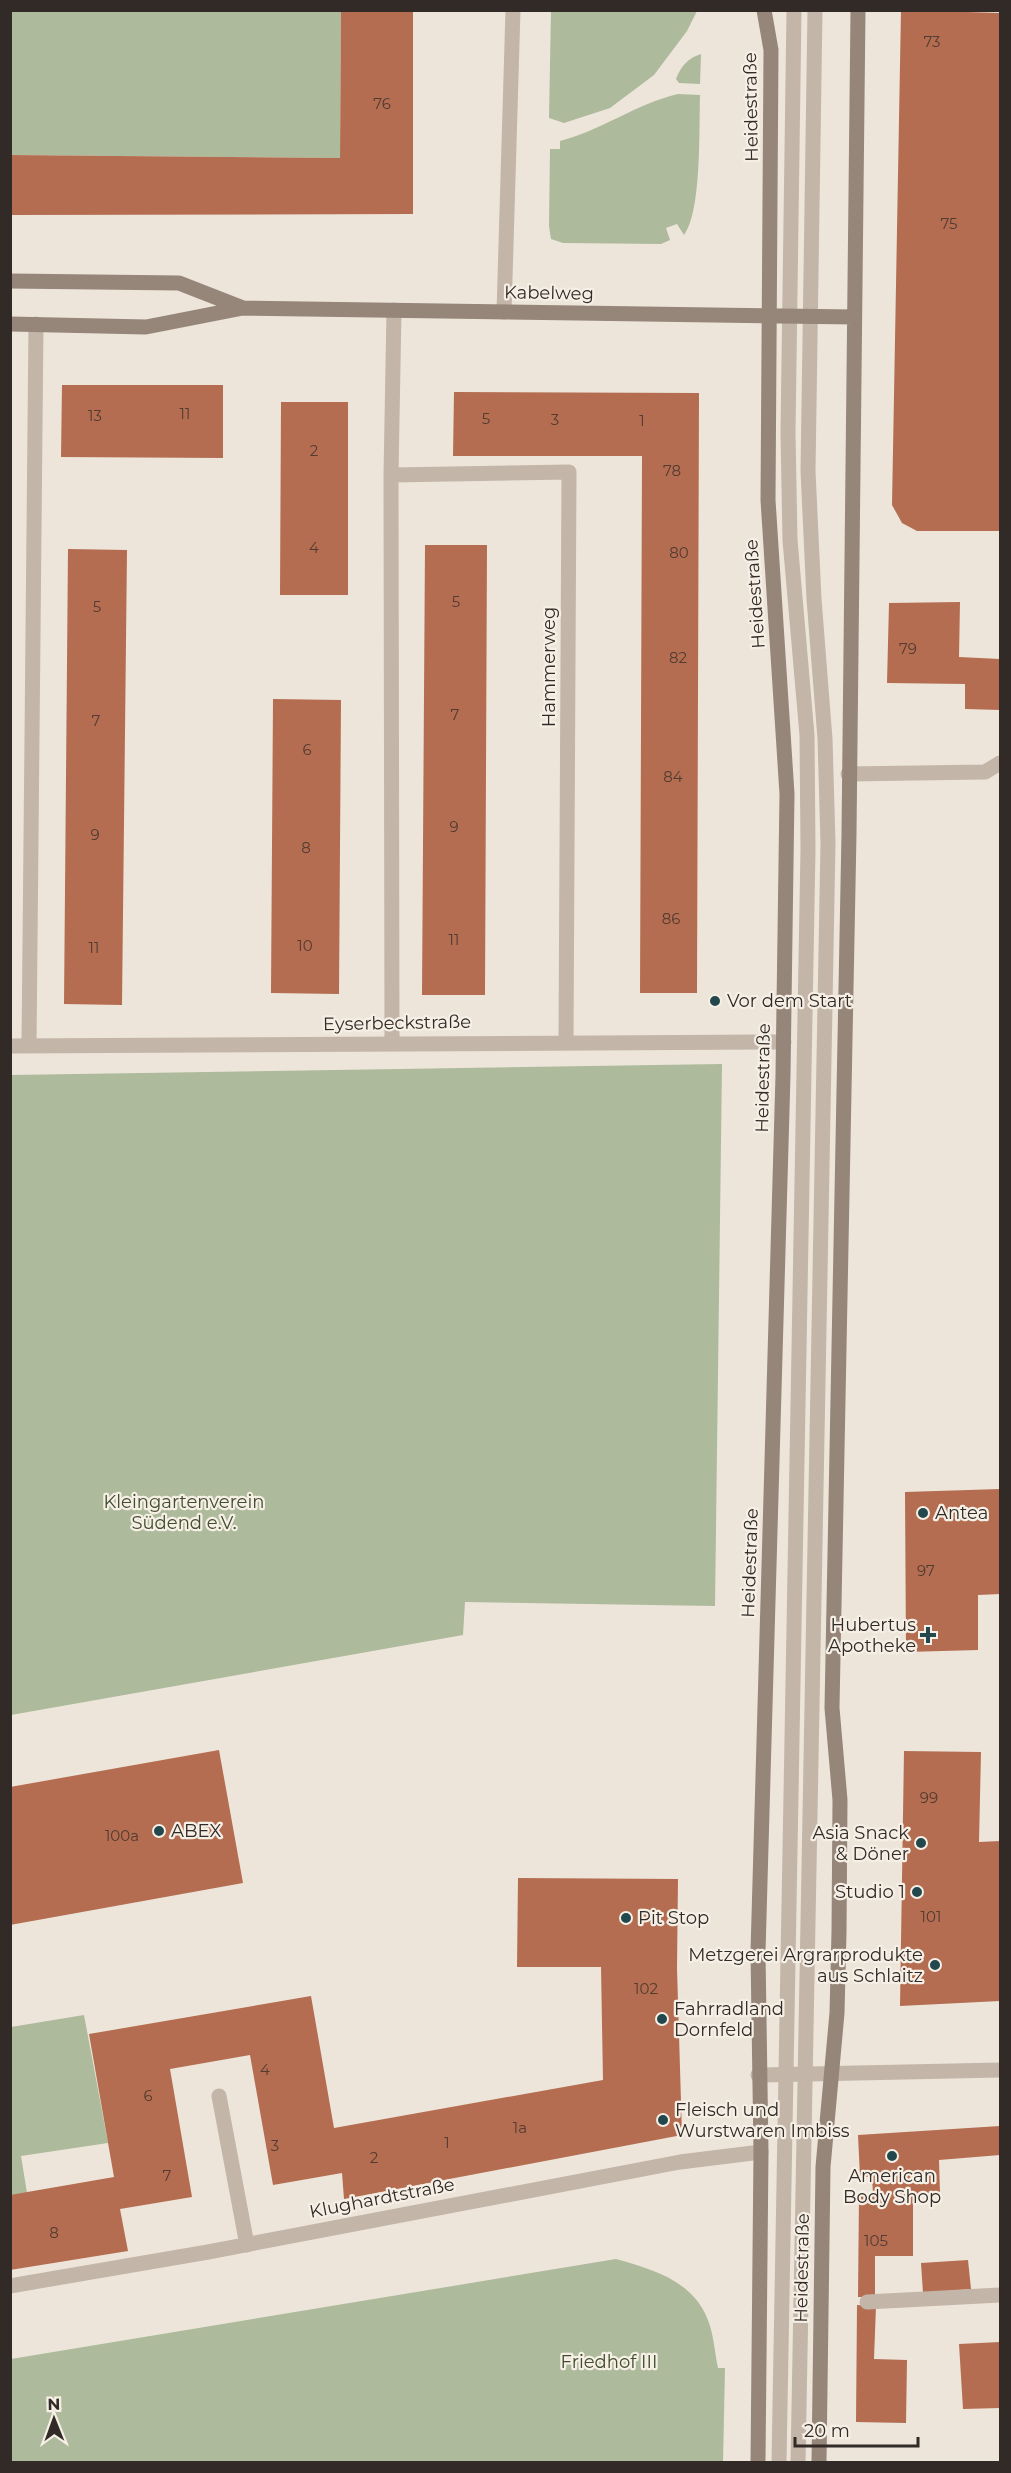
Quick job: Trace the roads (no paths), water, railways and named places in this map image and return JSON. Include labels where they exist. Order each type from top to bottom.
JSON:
[{"type":"main road","name":"Heidestraße","points":[[758,2463],[761,2152],[758,2075],[758,1952],[784,1042],[787,794],[768,500],[771,50],[764,10]]},
{"type":"main road","name":"Heidestraße","points":[[819,2463],[823,2167],[837,2013],[839,1943],[840,1800],[832,1708],[849,846],[858,10]]},
{"type":"main road","name":"Kabelweg","points":[[10,281],[179,283],[243,308]]},
{"type":"main road","name":"Kabelweg","points":[[10,324],[146,327],[243,308],[854,317]]},
{"type":"street","points":[[504,312],[513,10]]},
{"type":"street","points":[[779,2463],[808,849],[807,735],[790,540],[794,10]]},
{"type":"street","points":[[798,2463],[828,843],[825,739],[808,482],[815,10]]},
{"type":"street","points":[[392,1043],[391,475],[394,310]]},
{"type":"street","points":[[29,1046],[36,324]]},
{"type":"street","name":"Hammerweg","points":[[391,475],[569,472],[566,1041]]},
{"type":"street","points":[[848,774],[985,772],[1000,763]]},
{"type":"street","name":"Eyserbeckstraße","points":[[10,1046],[566,1041],[784,1042]]},
{"type":"street","points":[[758,2075],[1000,2070]]},
{"type":"street","points":[[219,2096],[247,2245]]},
{"type":"street","name":"Klughardtstraße","points":[[10,2286],[247,2245],[680,2162],[761,2152]]},
{"type":"street","points":[[867,2302],[1000,2295]]},
{"type":"place","name":"Vor dem Start","points":[[715,1001]]},
{"type":"place","name":"Antea","points":[[923,1513]]},
{"type":"place","name":"Hubertus Apotheke","points":[[928,1635]]},
{"type":"place","name":"ABEX","points":[[159,1831]]},
{"type":"place","name":"Asia Snack & Döner","points":[[921,1843]]},
{"type":"place","name":"Studio 1","points":[[917,1892]]},
{"type":"place","name":"Pit Stop","points":[[626,1918]]},
{"type":"place","name":"Metzgerei Argrarprodukte aus Schlaitz","points":[[935,1965]]},
{"type":"place","name":"Fahrradland Dornfeld","points":[[662,2019]]},
{"type":"place","name":"Fleisch und Wurstwaren Imbiss","points":[[663,2120]]},
{"type":"place","name":"American Body Shop","points":[[892,2156]]},
{"type":"park label","name":"Kleingartenverein Südend e.V.","points":[[184,1512]]},
{"type":"park label","name":"Friedhof III","points":[[609,2362]]}]
